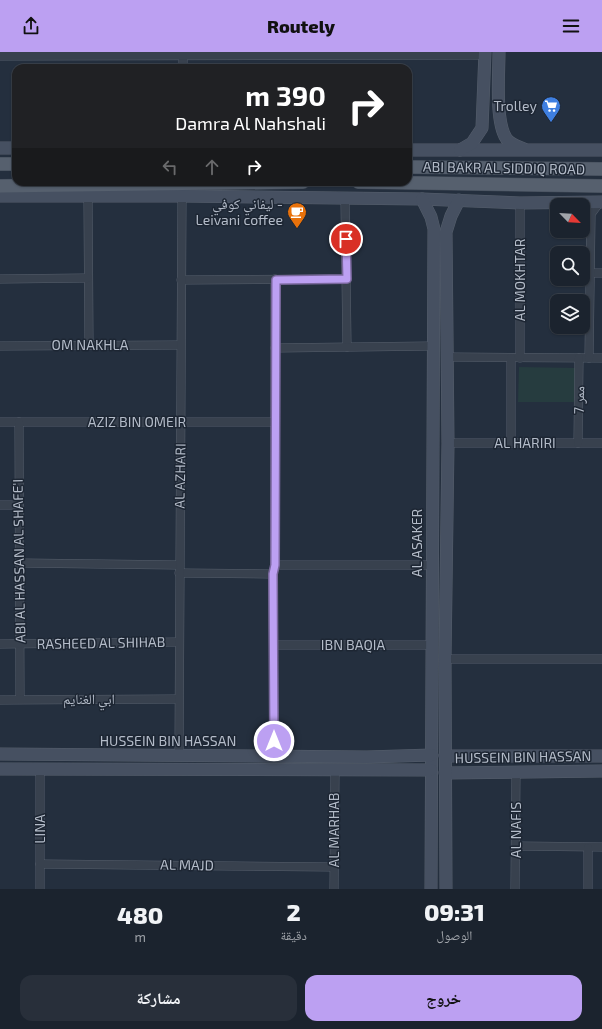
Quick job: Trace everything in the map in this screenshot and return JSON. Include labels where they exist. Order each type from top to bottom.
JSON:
[{"type":"main road","points":[[0,164],[12,164]]},
{"type":"main road","name":"ABI BAKR AL SIDDIQ ROAD","points":[[412,167],[602,169]]},
{"type":"main road","name":"ABI BAKR AL SIDDIQ ROAD","points":[[412,183],[602,186]]},
{"type":"main road","points":[[564,185],[575,192],[601,199]]},
{"type":"main road","points":[[0,186],[12,186]]},
{"type":"street","points":[[499,52],[500,116],[505,138],[510,143],[527,150]]},
{"type":"street","points":[[0,56],[485,53],[482,128],[476,139],[468,147],[457,151]]},
{"type":"street","points":[[483,117],[490,122],[496,121],[500,116]]},
{"type":"street","points":[[0,148],[12,148]]},
{"type":"street","points":[[412,150],[602,150]]},
{"type":"street","points":[[0,196],[182,196],[422,199],[520,203],[550,202]]},
{"type":"street","name":"AL AZHARI","points":[[180,756],[178,642],[182,196]]},
{"type":"street","points":[[88,197],[89,345]]},
{"type":"street","points":[[346,198],[347,347]]},
{"type":"street","name":"AL ASAKER","points":[[422,199],[432,217],[434,229],[432,346],[431,889]]},
{"type":"street","points":[[590,200],[601,199]]},
{"type":"street","points":[[601,199],[591,214],[590,273],[602,273]]},
{"type":"street","name":"AL ASAKER","points":[[446,889],[445,659],[448,443],[446,232],[451,216],[459,200]]},
{"type":"street","name":"AL MOKHTAR","points":[[520,203],[520,358]]},
{"type":"street","points":[[434,229],[439,224],[445,226],[446,232]]},
{"type":"street","points":[[0,279],[88,278]]},
{"type":"street","points":[[181,280],[347,279]]},
{"type":"street","points":[[274,757],[273,574],[275,565],[276,280]]},
{"type":"street","points":[[589,358],[590,286]]},
{"type":"street","name":"OM NAKHLA","points":[[0,346],[180,345]]},
{"type":"street","points":[[275,348],[432,346]]},
{"type":"street","points":[[446,357],[602,358]]},
{"type":"street","points":[[511,358],[511,443]]},
{"type":"street","name":"ممر 7","points":[[578,443],[579,358]]},
{"type":"street","points":[[432,398],[447,397]]},
{"type":"street","name":"AZIZ BIN OMEIR","points":[[0,422],[275,422]]},
{"type":"street","name":"ABI AL HASSAN AL SHAFE'I","points":[[19,422],[20,699]]},
{"type":"street","name":"AL HARIRI","points":[[448,443],[602,443]]},
{"type":"street","points":[[0,505],[19,505]]},
{"type":"street","points":[[20,564],[179,569],[273,574]]},
{"type":"street","points":[[275,565],[432,564]]},
{"type":"street","name":"RASHEED AL SHIHAB","points":[[0,644],[178,642]]},
{"type":"street","name":"IBN BAQIA","points":[[274,645],[431,645]]},
{"type":"street","points":[[445,659],[602,658]]},
{"type":"street","name":"ابي الغنايم","points":[[0,700],[178,699]]},
{"type":"street","name":"HUSSEIN BIN HASSAN","points":[[0,754],[274,757],[432,755]]},
{"type":"street","points":[[180,756],[182,771]]},
{"type":"street","points":[[404,756],[413,760],[412,766],[404,770]]},
{"type":"street","name":"HUSSEIN BIN HASSAN","points":[[445,756],[602,756]]},
{"type":"street","points":[[367,757],[367,771]]},
{"type":"street","name":"HUSSEIN BIN HASSAN","points":[[0,769],[182,771],[431,770]]},
{"type":"street","name":"LINA","points":[[40,770],[40,889]]},
{"type":"street","name":"AL MARHAB","points":[[334,889],[335,771]]},
{"type":"street","name":"AL NAFIS","points":[[515,889],[516,771]]},
{"type":"street","name":"HUSSEIN BIN HASSAN","points":[[445,773],[602,771]]},
{"type":"street","points":[[516,846],[602,847]]},
{"type":"street","points":[[588,848],[588,889]]},
{"type":"street","name":"AL MAJD","points":[[40,864],[334,867]]},
{"type":"green space","points":[[519,367],[576,368],[576,402],[518,402]]},
{"type":"place","name":"Trolley","points":[[551,123]]},
{"type":"place","name":"ليفاني كوفي - Leivani coffee","points":[[297,229]]},
{"type":"route","points":[[274,741],[273,574],[275,565],[276,280],[347,279],[346,239]]}]
